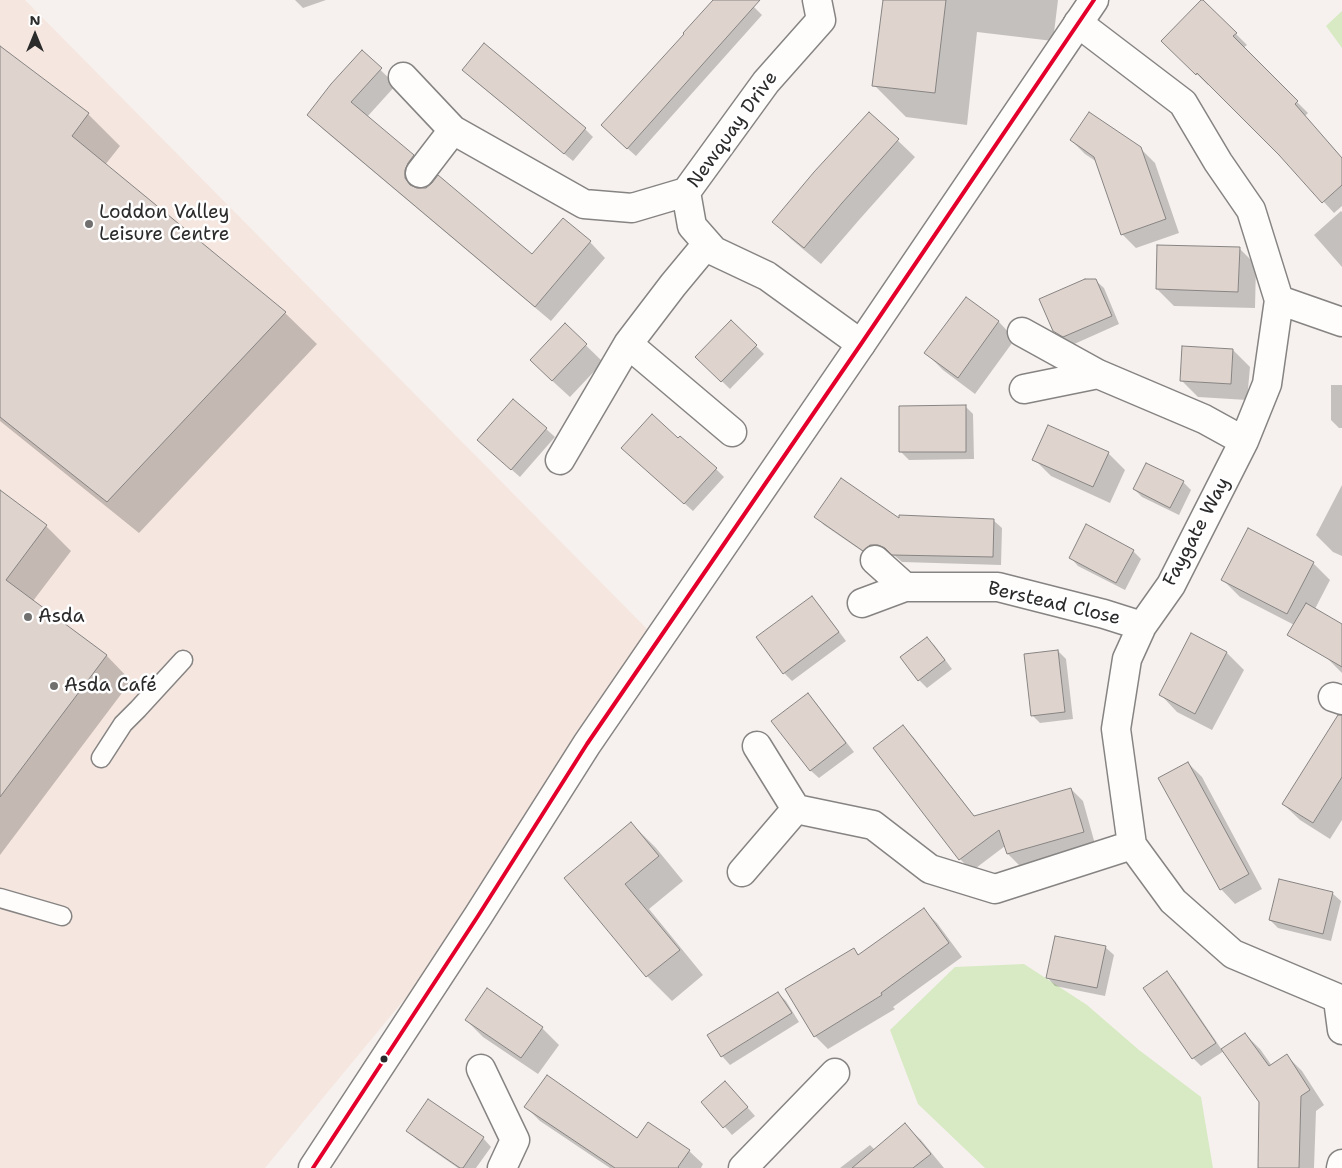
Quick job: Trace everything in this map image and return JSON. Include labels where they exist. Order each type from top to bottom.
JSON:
[{"type":"street","points":[[313,1168],[478,916],[586,744],[861,344],[1094,0]]},
{"type":"street","name":"Newquay Drive","points":[[819,10],[686,192],[692,226],[714,251],[767,276],[861,344]]},
{"type":"street","name":"Faygate Way","points":[[1078,23],[1183,103],[1218,162],[1251,210],[1279,300],[1268,384],[1244,441],[1171,585],[1142,626],[1127,658],[1116,729],[1132,845],[1173,901],[1233,954],[1340,1000]]},
{"type":"street","points":[[403,76],[453,130],[584,204],[632,208],[686,192]]},
{"type":"street","points":[[420,173],[453,130]]},
{"type":"street","points":[[560,460],[628,344],[707,244]]},
{"type":"street","points":[[1279,300],[1342,322]]},
{"type":"street","points":[[1022,332],[1098,374],[1204,419],[1244,441]]},
{"type":"street","points":[[628,344],[732,432]]},
{"type":"street","points":[[1024,389],[1098,374]]},
{"type":"street","points":[[875,560],[905,586]]},
{"type":"street","name":"Berstead Close","points":[[862,603],[905,586],[998,587],[1104,614],[1142,626]]},
{"type":"street","points":[[757,746],[796,809],[873,824],[930,869],[996,889],[1132,845]]},
{"type":"street","points":[[742,872],[796,809]]},
{"type":"street","points":[[1340,1000],[1342,1030]]},
{"type":"street","points":[[481,1069],[515,1140],[502,1168]]},
{"type":"street","points":[[743,1168],[835,1073]]},
{"type":"lane","points":[[101,758],[122,724],[183,660]]},
{"type":"lane","points":[[0,898],[62,916]]},
{"type":"shaded area","points":[[0,0],[25,0],[654,636],[441,955],[265,1168],[0,1168]]},
{"type":"green space","points":[[1342,11],[1342,48],[1326,26]]},
{"type":"green space","points":[[1024,964],[1087,1005],[1139,1050],[1201,1097],[1213,1168],[985,1168],[918,1104],[890,1030],[955,967]]},
{"type":"building","points":[[713,0],[760,0],[627,149],[601,125]]},
{"type":"building","points":[[883,0],[946,0],[935,93],[872,86]]},
{"type":"building","points":[[1201,0],[1237,33],[1233,36],[1298,101],[1295,104],[1342,158],[1342,185],[1322,203],[1279,155],[1197,73],[1196,75],[1161,41]]},
{"type":"building","points":[[484,43],[586,128],[564,154],[462,70]]},
{"type":"building","name":"Loddon Valley Leisure Centre","points":[[0,46],[89,113],[72,136],[286,312],[107,502],[0,417]]},
{"type":"building","points":[[362,50],[382,68],[351,102],[414,155],[405,170],[405,178],[410,185],[417,188],[426,188],[438,175],[532,254],[563,218],[591,241],[535,307],[307,115],[331,84]]},
{"type":"building","points":[[869,112],[899,139],[804,248],[772,222],[814,172]]},
{"type":"building","points":[[1089,112],[1141,147],[1166,219],[1121,235],[1094,157],[1070,140]]},
{"type":"building","points":[[1157,245],[1240,247],[1238,292],[1156,289]]},
{"type":"building","points":[[1085,279],[1096,279],[1112,316],[1063,337],[1053,331],[1039,299]]},
{"type":"building","points":[[966,297],[999,321],[958,378],[924,353]]},
{"type":"building","points":[[731,320],[757,345],[721,382],[695,357]]},
{"type":"building","points":[[565,323],[587,344],[552,381],[530,360]]},
{"type":"building","points":[[1182,346],[1233,349],[1231,384],[1180,381]]},
{"type":"building","points":[[513,399],[547,428],[511,470],[477,440]]},
{"type":"building","points":[[966,405],[966,452],[899,452],[899,406]]},
{"type":"building","points":[[652,414],[678,438],[680,436],[717,468],[684,504],[621,448]]},
{"type":"building","points":[[1048,425],[1109,452],[1093,487],[1032,460]]},
{"type":"building","points":[[1146,463],[1184,481],[1170,508],[1133,489]]},
{"type":"building","points":[[841,478],[899,518],[899,515],[994,519],[993,557],[892,555],[885,548],[878,545],[870,545],[863,551],[814,517]]},
{"type":"building","name":"Asda","points":[[0,490],[47,525],[6,580],[107,655],[0,797]]},
{"type":"building","points":[[1086,524],[1134,550],[1116,583],[1069,558]]},
{"type":"building","points":[[1248,528],[1314,562],[1287,614],[1221,580]]},
{"type":"building","points":[[812,596],[839,632],[783,674],[756,637]]},
{"type":"building","points":[[1306,603],[1342,624],[1342,667],[1287,635]]},
{"type":"building","points":[[1191,633],[1227,652],[1195,714],[1159,695]]},
{"type":"building","points":[[927,637],[945,660],[918,681],[900,657]]},
{"type":"building","points":[[1058,650],[1065,712],[1031,716],[1024,654]]},
{"type":"building","points":[[808,693],[846,743],[810,771],[771,721]]},
{"type":"building","points":[[1338,715],[1342,715],[1342,777],[1313,823],[1282,804]]},
{"type":"building","points":[[903,725],[974,816],[1071,788],[1084,832],[1007,854],[999,830],[959,860],[873,748]]},
{"type":"building","points":[[1188,762],[1249,874],[1220,890],[1158,778]]},
{"type":"building","points":[[631,822],[659,856],[625,884],[680,950],[646,977],[564,878]]},
{"type":"building","points":[[1279,879],[1333,892],[1323,934],[1269,920]]},
{"type":"building","points":[[924,908],[949,943],[881,993],[882,995],[814,1037],[785,989],[854,948],[858,955]]},
{"type":"building","points":[[1055,936],[1106,946],[1097,988],[1046,978]]},
{"type":"building","points":[[1167,971],[1216,1043],[1192,1059],[1143,988]]},
{"type":"building","points":[[487,988],[543,1027],[521,1058],[465,1020]]},
{"type":"building","points":[[778,992],[792,1013],[721,1057],[707,1035]]},
{"type":"building","points":[[1245,1033],[1269,1066],[1287,1054],[1310,1090],[1301,1096],[1299,1168],[1258,1168],[1259,1102],[1221,1049]]},
{"type":"building","points":[[547,1075],[637,1138],[648,1122],[690,1150],[679,1168],[615,1168],[524,1107]]},
{"type":"building","points":[[725,1081],[748,1107],[723,1128],[701,1102]]},
{"type":"building","points":[[428,1099],[484,1137],[463,1168],[460,1168],[406,1131]]},
{"type":"building","points":[[905,1123],[931,1154],[913,1168],[852,1168]]},
{"type":"transit line","points":[[313,1168],[478,916],[587,744],[1094,0]]},
{"type":"place","name":"Loddon Valley Leisure Centre","points":[[89,224]]},
{"type":"place","name":"Asda","points":[[28,617]]},
{"type":"place","name":"Asda Café","points":[[54,686]]}]
